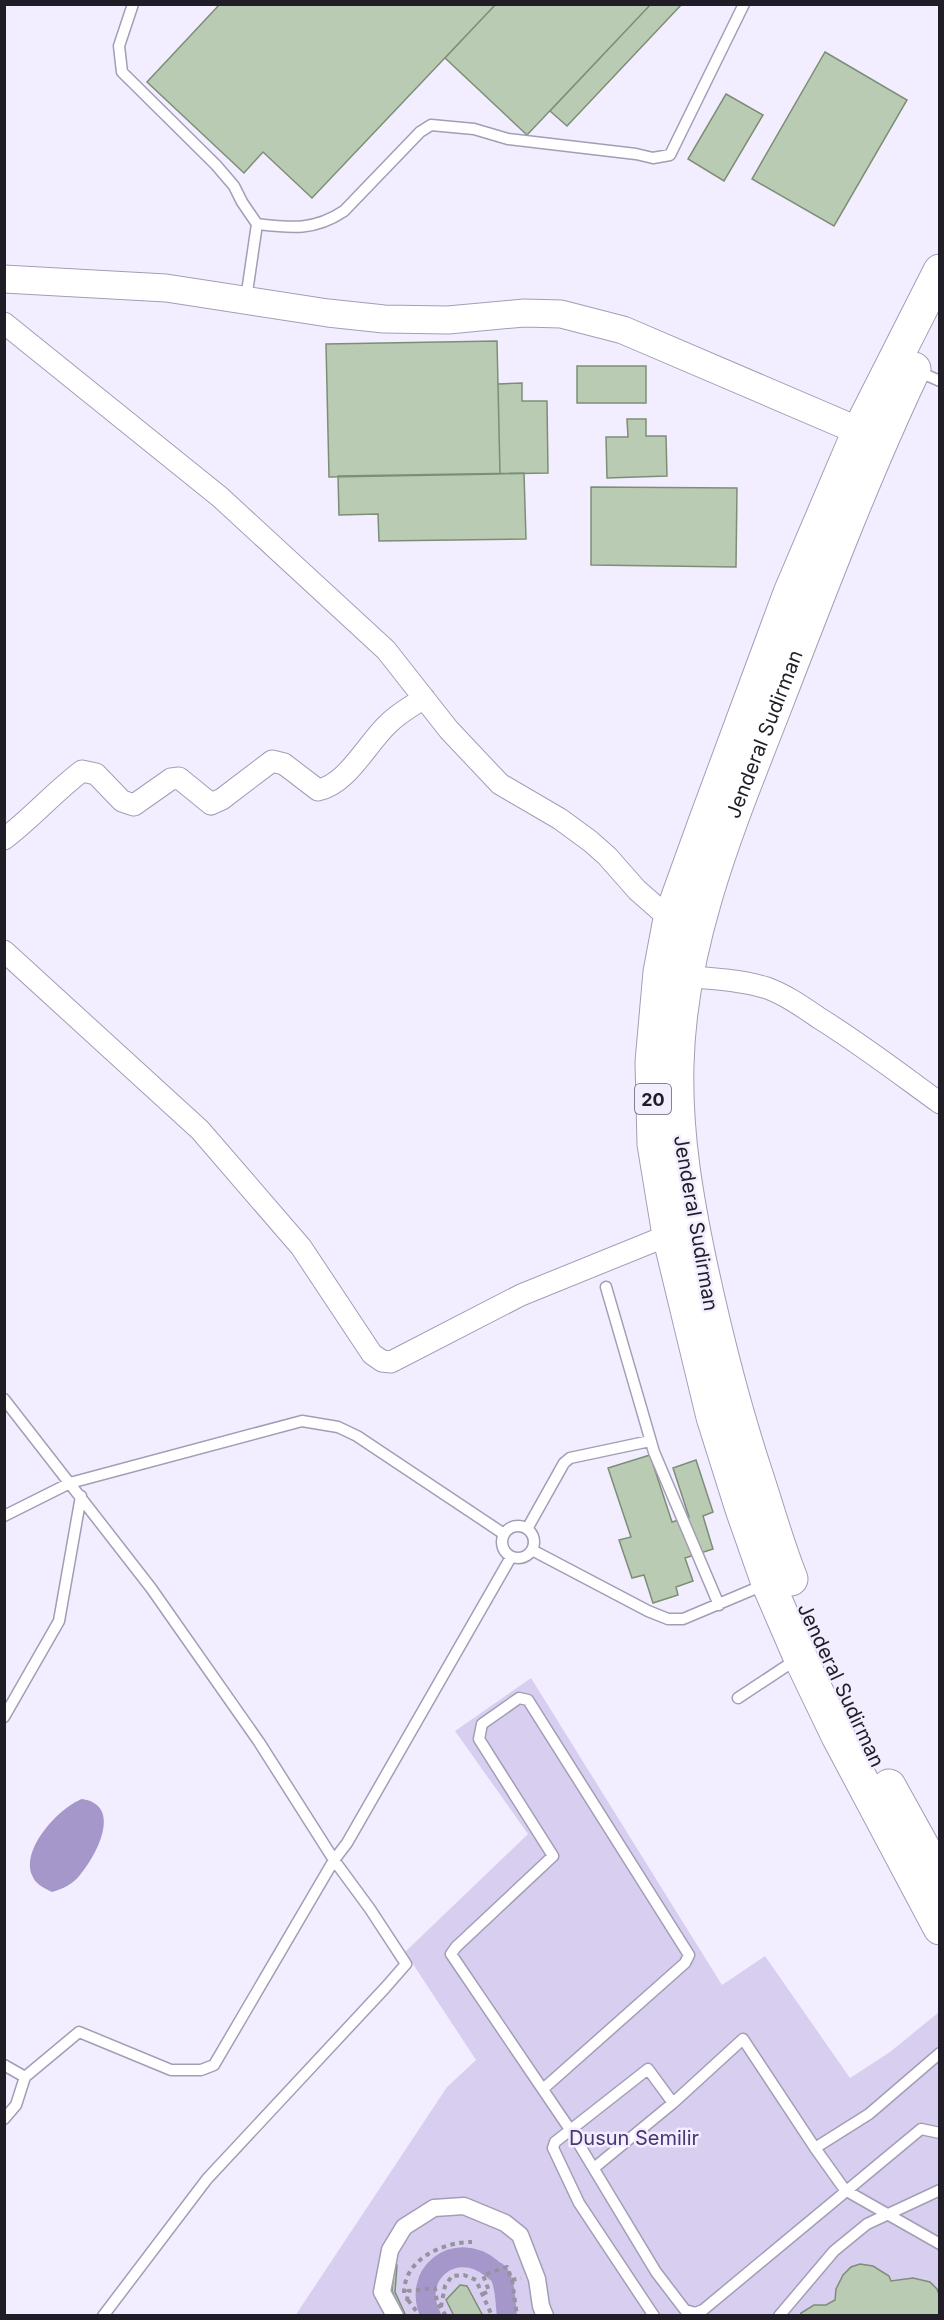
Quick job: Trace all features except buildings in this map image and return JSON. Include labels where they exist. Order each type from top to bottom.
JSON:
[{"type":"highway","name":"20","points":[[939,271],[859,431],[790,593],[670,919],[660,972],[652,1062],[654,1144],[669,1235],[713,1417],[778,1578],[800,1657],[838,1736],[939,1928]]},
{"type":"highway","name":"Jenderal Sudirman","points":[[939,320],[927,375],[875,452],[726,835],[702,906],[686,977],[677,1065],[679,1141],[690,1216],[711,1316],[778,1578],[819,1645],[856,1725],[939,1878]]},
{"type":"street","points":[[4,279],[166,288],[328,313],[384,319],[448,320],[524,313],[561,314],[623,330],[859,431]]},
{"type":"street","points":[[4,323],[220,497],[386,650],[449,730],[500,784],[560,819],[590,841],[607,856],[637,890],[670,919]]},
{"type":"street","points":[[4,839],[27,823],[50,797],[82,771],[96,774],[122,801],[134,805],[171,779],[179,778],[211,804],[222,799],[272,761],[284,764],[318,790],[329,788],[343,778],[390,721],[424,698]]},
{"type":"street","points":[[4,951],[200,1130],[301,1247],[372,1354],[382,1361],[391,1362],[521,1295],[669,1235]]},
{"type":"street","points":[[686,977],[718,978],[751,984],[789,998],[848,1036],[939,1103]]},
{"type":"street","points":[[395,2316],[382,2292],[390,2250],[404,2227],[434,2208],[464,2206],[505,2223],[520,2235],[537,2279],[545,2316]]},
{"type":"lane","points":[[133,4],[120,46],[122,72],[173,125],[216,165],[234,186],[257,224],[246,299]]},
{"type":"lane","points":[[257,224],[297,228],[330,220],[344,211],[420,132],[432,125],[474,129],[508,139],[653,158],[670,154],[744,4]]},
{"type":"lane","points":[[606,1287],[650,1441],[719,1605]]},
{"type":"lane","points":[[4,1399],[151,1588],[259,1742],[334,1860],[406,1964],[207,2179],[103,2316]]},
{"type":"lane","points":[[4,1516],[70,1483],[293,1422],[315,1422],[338,1427],[357,1436],[504,1534]]},
{"type":"lane","points":[[527,1529],[564,1463],[570,1458],[650,1441]]},
{"type":"lane","points":[[4,1717],[59,1621],[81,1496]]},
{"type":"lane","points":[[517,1526],[527,1529],[533,1536],[534,1546],[521,1558],[511,1557],[504,1550],[502,1539],[504,1534],[507,1530],[517,1526]]},
{"type":"lane","points":[[532,1550],[660,1617],[683,1619],[778,1578]]},
{"type":"lane","points":[[4,2119],[16,2104],[25,2077],[79,2032],[171,2070],[201,2070],[214,2065],[334,1860],[347,1843],[511,1557]]},
{"type":"lane","points":[[738,1698],[800,1657]]},
{"type":"lane","points":[[543,2090],[686,1964],[689,1955],[528,1700],[519,1698],[482,1724],[479,1739],[553,1856],[451,1954],[543,2090],[571,2131],[656,2272],[686,2310],[695,2313],[703,2310],[921,2129],[939,2133]]},
{"type":"lane","points":[[594,2168],[673,2103],[743,2039],[814,2148],[846,2190],[939,2244]]},
{"type":"lane","points":[[814,2148],[869,2114],[939,2053]]},
{"type":"lane","points":[[4,2065],[25,2077]]},
{"type":"lane","points":[[654,2316],[579,2204],[553,2148],[555,2142],[648,2069],[673,2103]]},
{"type":"lane","points":[[779,2316],[834,2251],[867,2224],[939,2190]]},
{"type":"path","points":[[420,2316],[404,2292],[410,2270],[424,2256],[440,2248],[458,2242],[472,2242]]},
{"type":"path","points":[[483,2294],[489,2291],[483,2275],[507,2267]]},
{"type":"path","points":[[441,2307],[445,2286],[452,2276],[464,2275],[476,2280],[492,2316]]},
{"type":"path","points":[[512,2280],[517,2316]]},
{"type":"path","points":[[408,2291],[435,2288],[437,2302],[446,2316]]},
{"type":"green space","name":"Dusun Semilir","points":[[531,1678],[722,1985],[765,1956],[850,2078],[890,2052],[939,2012],[939,2315],[295,2316],[447,2087],[476,2060],[405,1952],[528,1834],[455,1731]]},
{"type":"shaded area","points":[[82,1799],[94,1803],[101,1811],[104,1820],[103,1832],[93,1856],[77,1878],[68,1886],[52,1892],[33,1878],[30,1864],[32,1853],[37,1841],[54,1819],[63,1810]]},
{"type":"waterway","points":[[431,2316],[426,2301],[426,2287],[431,2275],[440,2265],[451,2259],[463,2257],[477,2260],[499,2274],[504,2289],[507,2316]]}]
